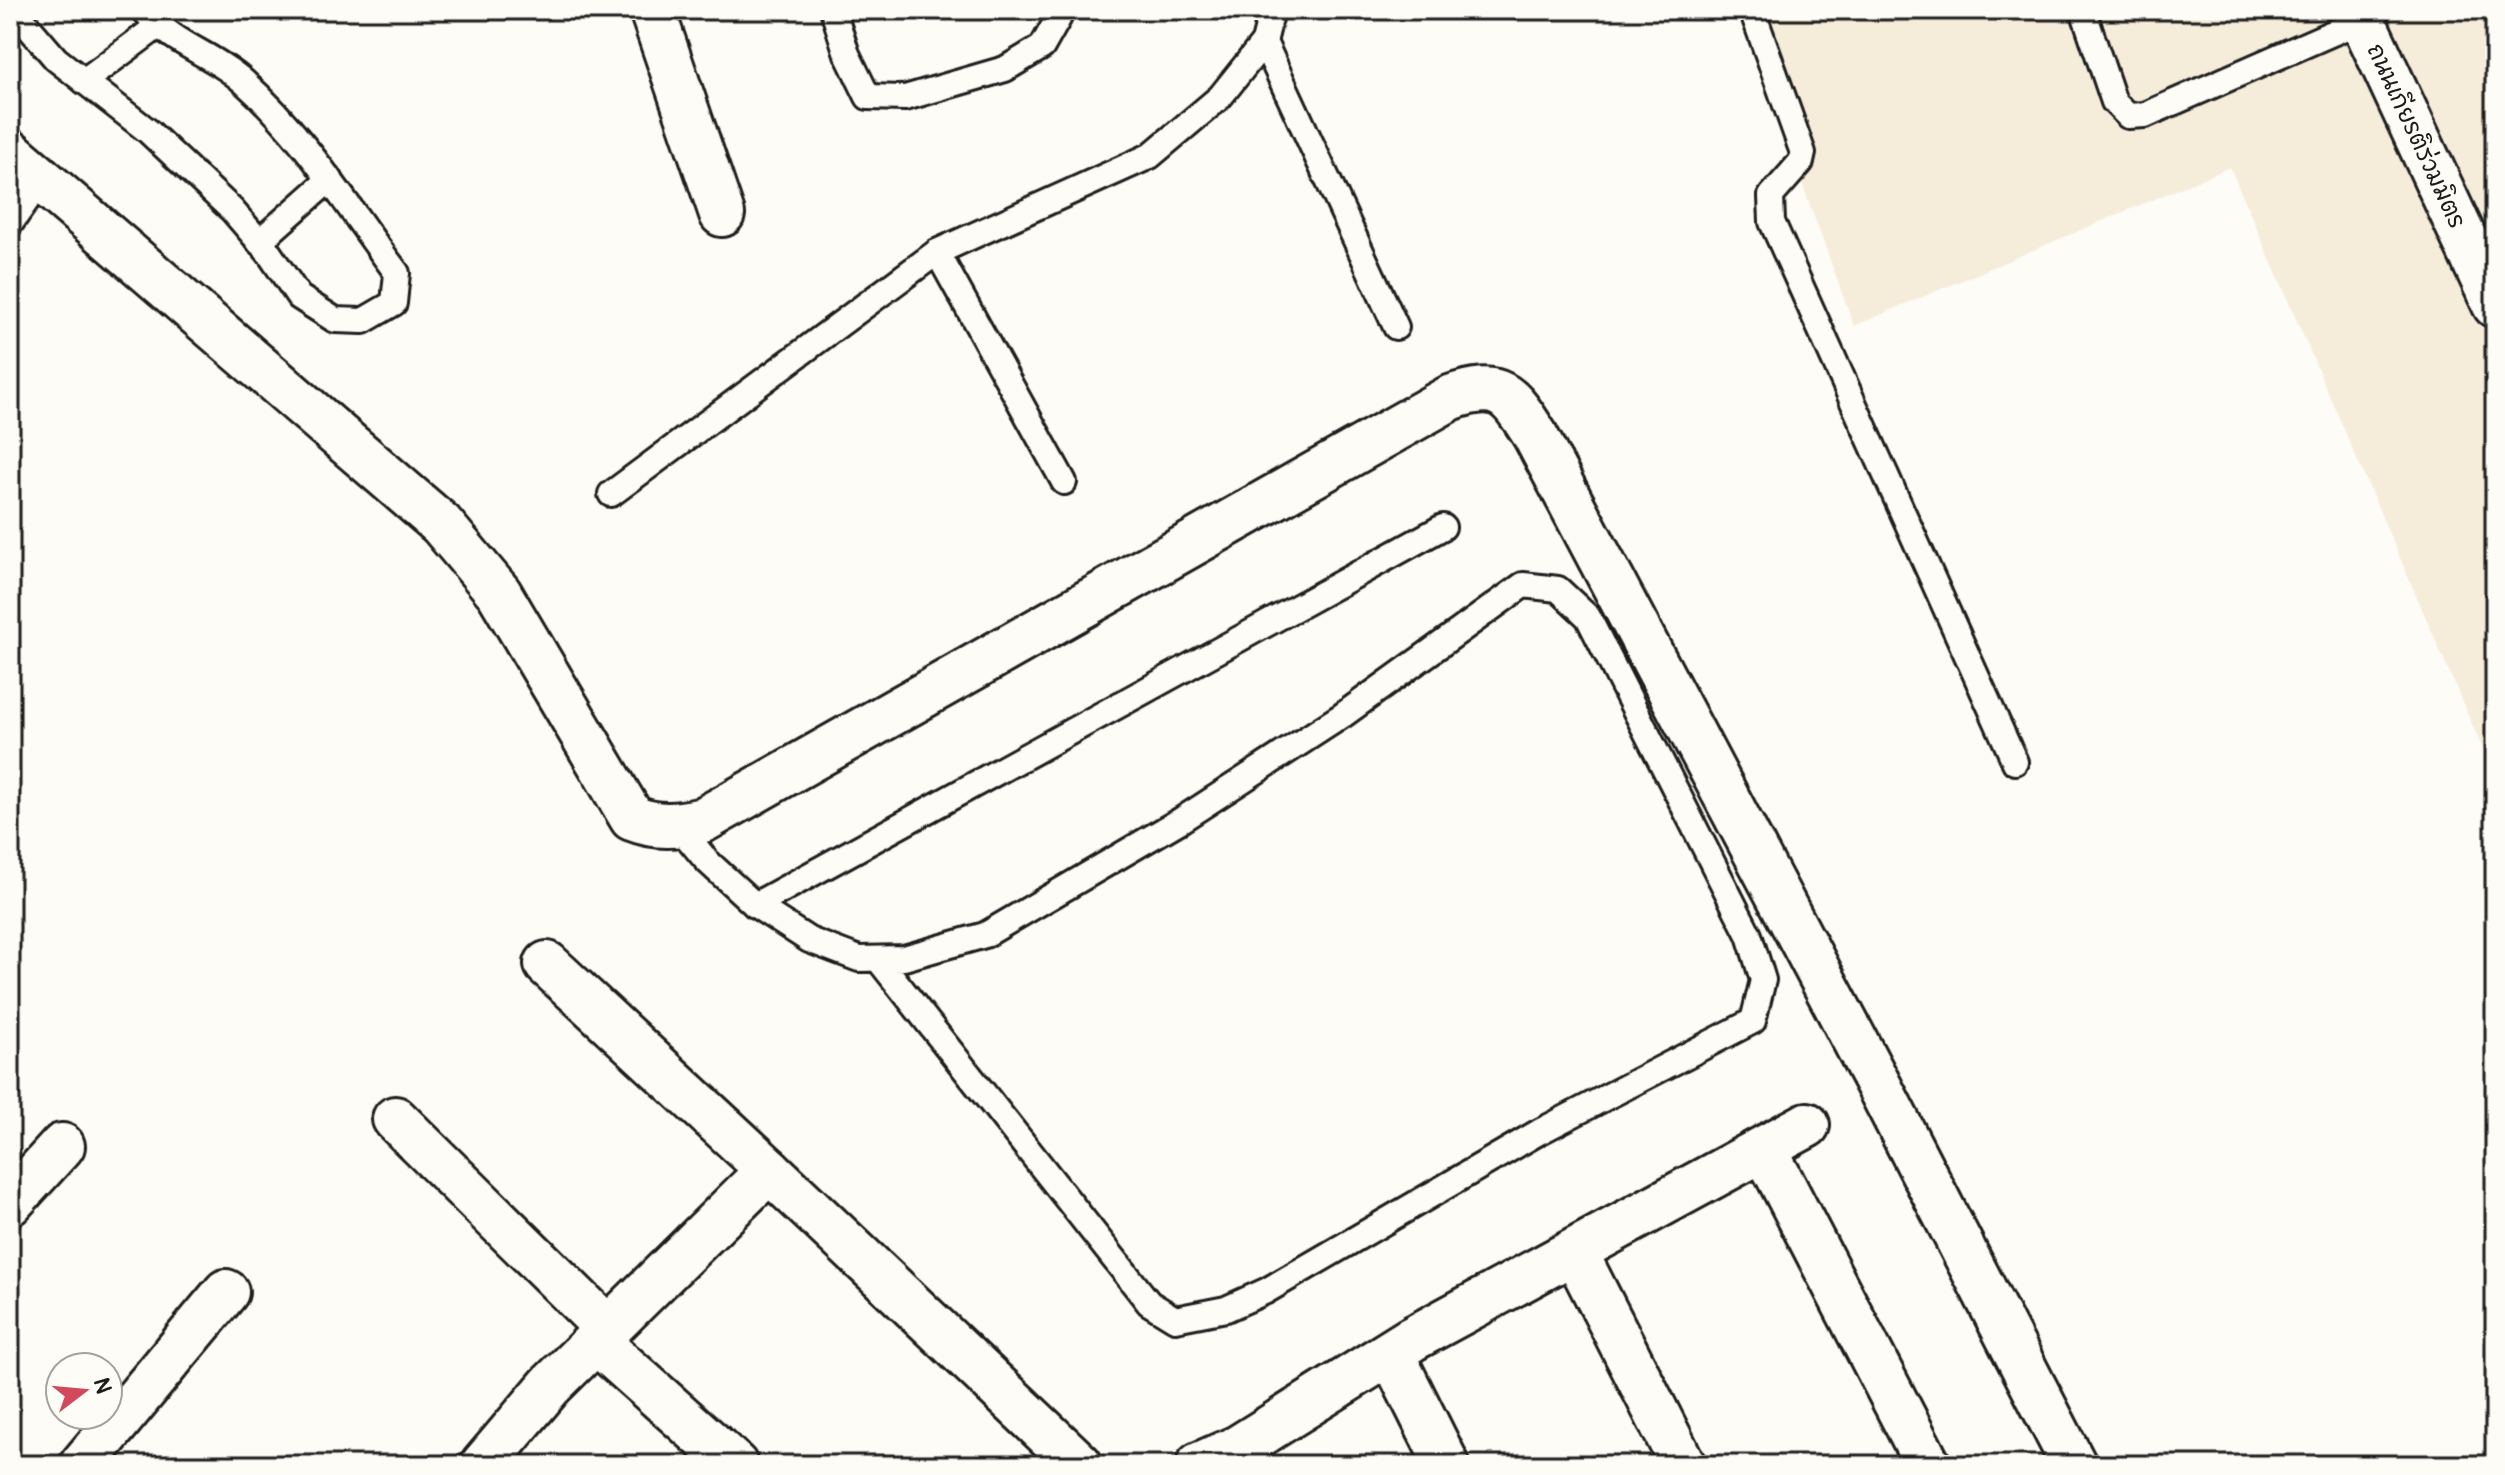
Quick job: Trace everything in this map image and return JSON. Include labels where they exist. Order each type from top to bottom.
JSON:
[{"type":"street","points":[[652,10],[722,214]]},
{"type":"street","name":"ถนนเกียรติร่วมมิตร","points":[[2360,15],[2495,305]]},
{"type":"street","points":[[26,166],[441,524],[499,593],[632,818],[652,826],[678,826],[703,820],[1450,398],[1475,389],[1496,390],[1512,400],[1535,435],[1895,1115],[2074,1465]]},
{"type":"street","points":[[547,964],[1080,1465]]},
{"type":"street","points":[[395,1119],[602,1335],[735,1465]]},
{"type":"street","points":[[1199,1465],[1238,1448],[1391,1353],[1807,1125]]},
{"type":"street","points":[[10,1203],[62,1146]]},
{"type":"street","points":[[1765,1150],[1928,1465]]},
{"type":"street","points":[[483,1465],[550,1386],[769,1170]]},
{"type":"street","points":[[1575,1252],[1683,1465]]},
{"type":"street","points":[[82,1465],[226,1292]]},
{"type":"street","points":[[1391,1353],[1447,1465]]},
{"type":"lane","points":[[14,10],[56,59],[84,81],[148,131],[232,210],[299,297],[335,320],[363,321],[394,303],[397,273],[306,148],[242,80],[166,35],[151,18],[84,81]]},
{"type":"lane","points":[[833,10],[847,54],[868,97],[905,98],[1005,69],[1042,47],[1059,17],[1059,10]]},
{"type":"lane","points":[[611,494],[937,252],[1150,156],[1220,97],[1264,42],[1272,10]]},
{"type":"lane","points":[[1752,10],[1803,153],[1801,162],[1771,196],[1772,222],[2015,762]]},
{"type":"lane","points":[[2083,10],[2114,102],[2128,116],[2145,115],[2360,15]]},
{"type":"lane","points":[[1264,42],[1396,327]]},
{"type":"lane","points":[[10,224],[26,166]]},
{"type":"lane","points":[[259,242],[330,179]]},
{"type":"lane","points":[[937,252],[1064,482]]},
{"type":"lane","points":[[755,905],[1443,527]]},
{"type":"lane","points":[[678,826],[707,861],[755,905],[809,940],[859,959],[904,958],[985,935],[1181,820],[1343,715],[1523,585],[1558,589],[1588,617],[1749,935],[1763,980],[1753,1021],[1539,1132],[1266,1291],[1226,1309],[1175,1319],[1149,1303],[878,959]]},
{"type":"shaded area","points":[[1739,10],[2495,10],[2495,777],[2230,167],[1854,326]]}]
